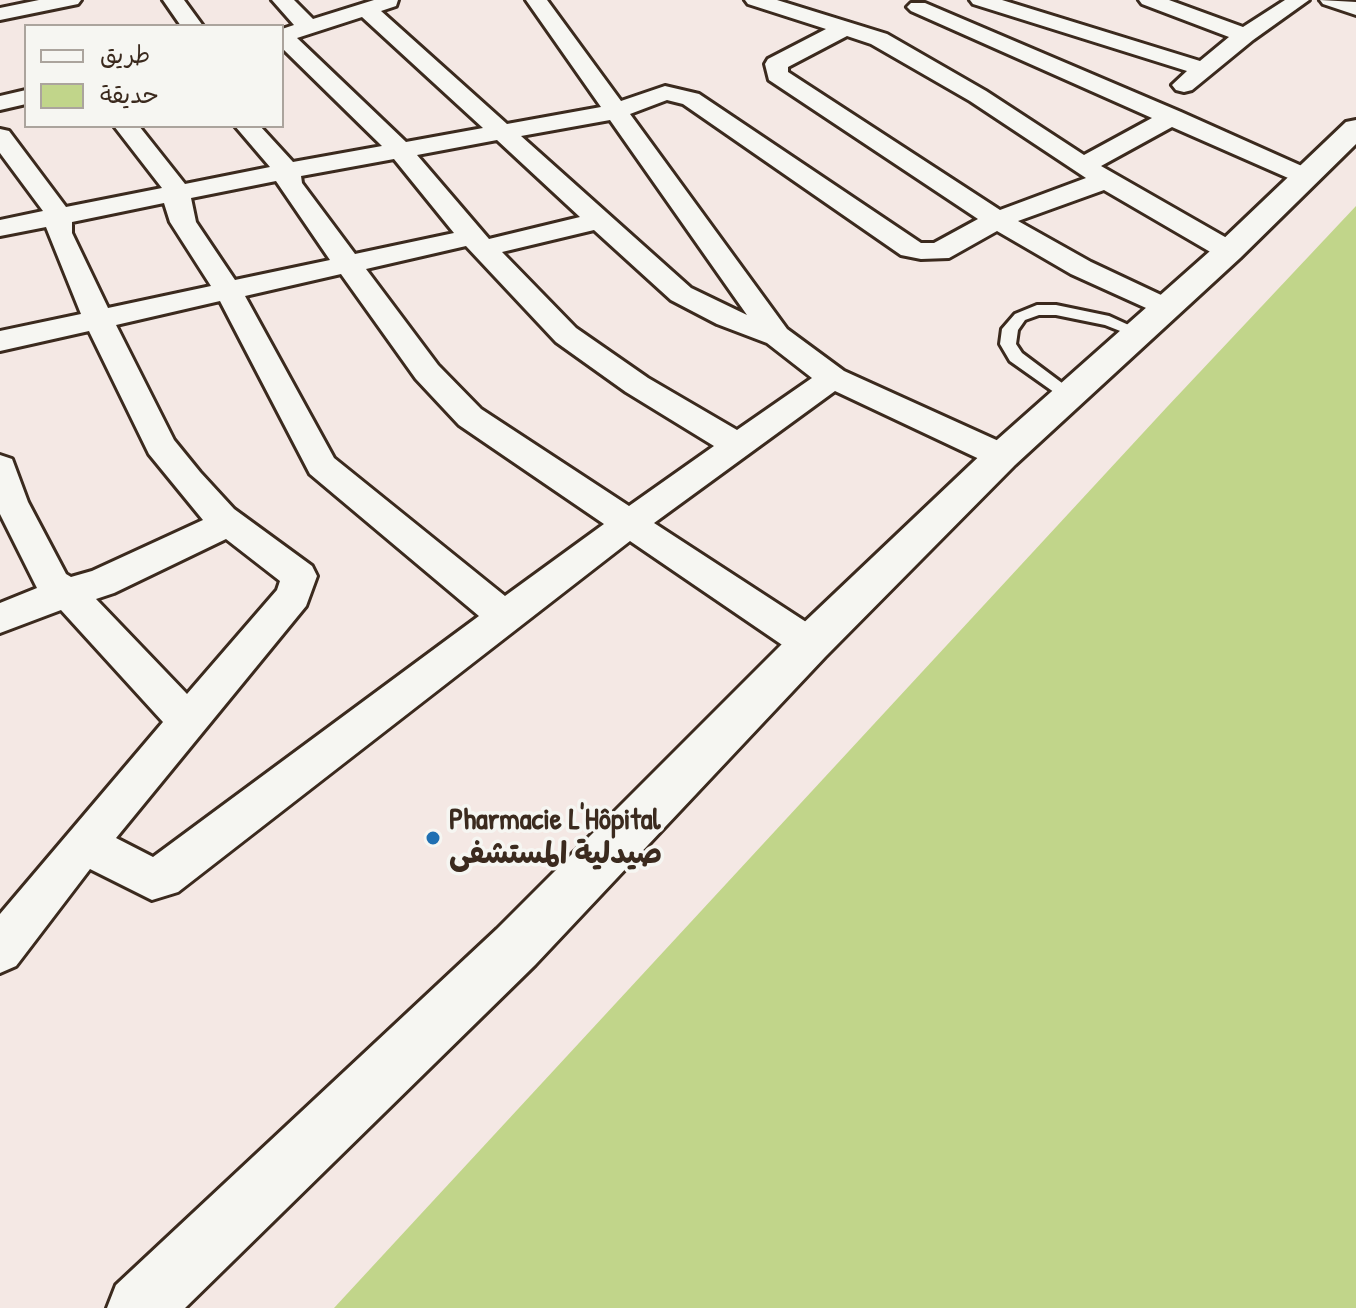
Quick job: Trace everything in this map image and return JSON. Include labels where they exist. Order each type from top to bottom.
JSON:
[{"type":"main road","points":[[139,1308],[516,947],[810,644],[1002,456],[1229,251],[1356,128]]},
{"type":"street","points":[[0,14],[67,0],[80,24]]},
{"type":"street","points":[[173,0],[191,24]]},
{"type":"street","points":[[282,0],[310,29]]},
{"type":"street","points":[[284,36],[395,0]]},
{"type":"street","points":[[536,0],[777,336]]},
{"type":"street","points":[[755,0],[801,6],[845,28],[879,39],[978,96],[1096,172],[1229,251]]},
{"type":"street","points":[[980,0],[1011,3],[1203,69]]},
{"type":"street","points":[[1149,0],[1245,35]]},
{"type":"street","points":[[0,228],[287,171],[614,112],[657,94],[691,99],[911,249],[939,252],[1096,172],[1163,113],[1203,69],[1245,35],[1299,0]]},
{"type":"street","points":[[1330,0],[1356,9]]},
{"type":"street","points":[[879,39],[923,4],[1304,176]]},
{"type":"street","points":[[368,11],[681,294],[727,318],[777,336],[833,378],[1002,456]]},
{"type":"street","points":[[845,28],[776,64],[774,70],[783,81],[997,220],[1081,268],[1152,320]]},
{"type":"street","points":[[284,38],[400,150],[478,243],[566,335],[637,385],[737,445]]},
{"type":"street","points":[[128,128],[178,192],[177,206],[183,222],[229,292],[322,466],[506,618]]},
{"type":"street","points":[[249,128],[287,171],[289,184],[427,372],[470,417],[810,644]]},
{"type":"street","points":[[0,136],[59,215],[59,233],[161,446],[188,481],[228,523],[299,576],[293,596],[84,844],[0,950]]},
{"type":"street","points":[[0,341],[349,264],[600,220]]},
{"type":"street","points":[[84,844],[152,879],[162,877],[629,523],[833,378]]},
{"type":"street","points":[[0,467],[11,502],[53,584],[67,592],[187,721]]},
{"type":"street","points":[[0,618],[67,592],[101,583],[228,523]]},
{"type":"lane","points":[[1068,396],[1016,357],[1008,344],[1010,329],[1020,317],[1037,310],[1056,310],[1109,321],[1152,320]]},
{"type":"green space","points":[[1356,206],[1356,1308],[334,1308],[1167,407]]},
{"type":"place","name":"Pharmacie L'Hôpital صيدلية المستشفى","points":[[433,838]]}]
